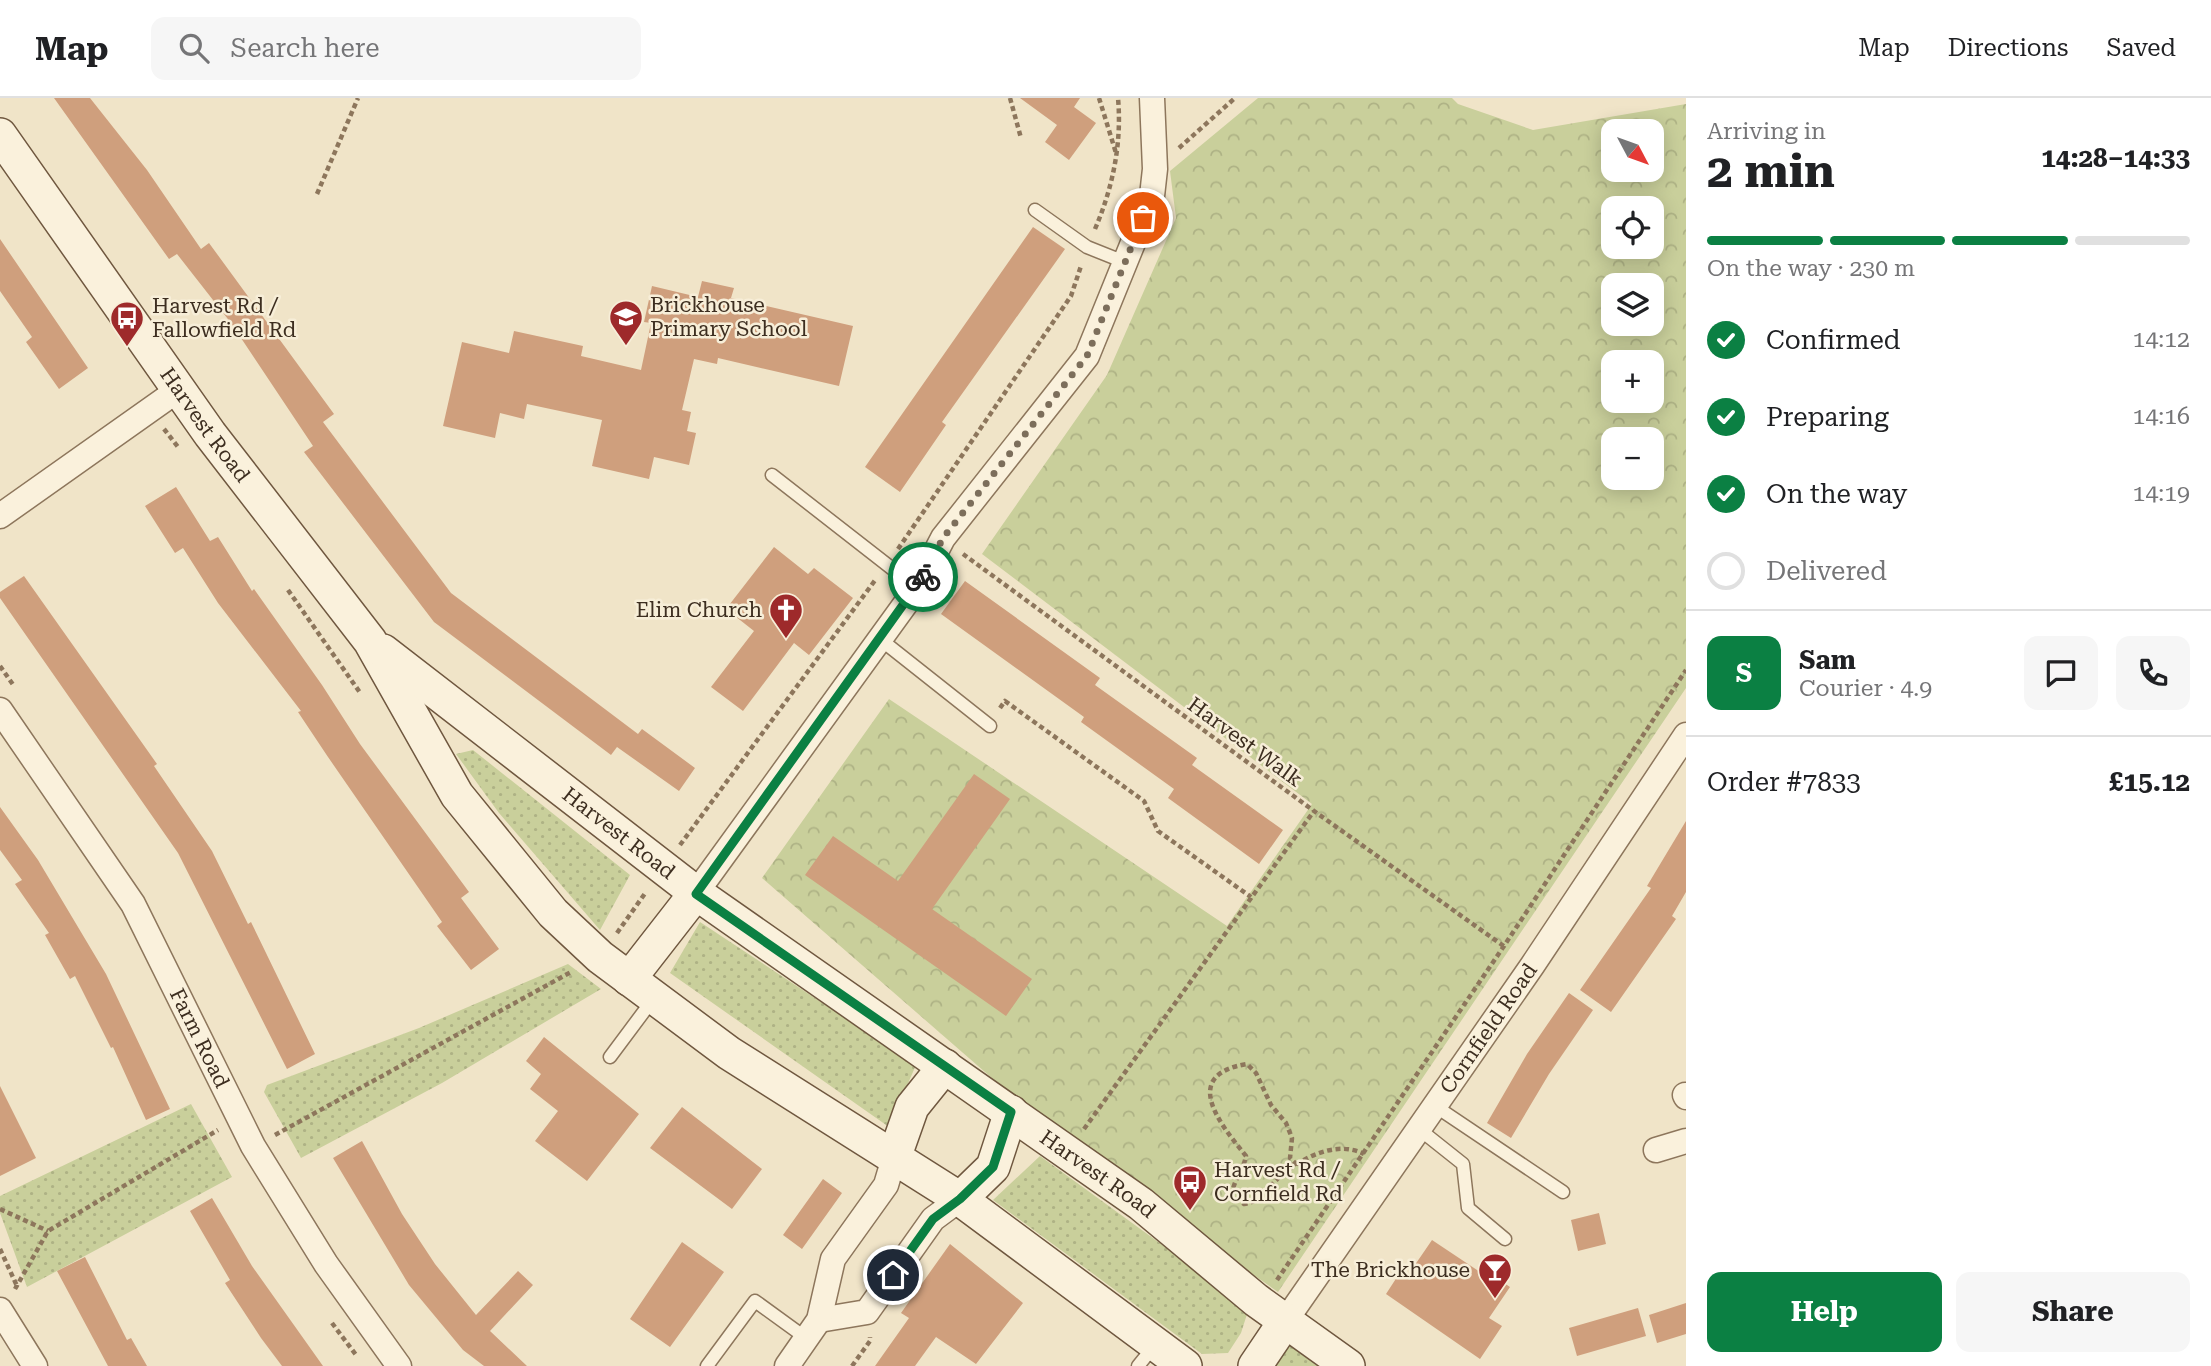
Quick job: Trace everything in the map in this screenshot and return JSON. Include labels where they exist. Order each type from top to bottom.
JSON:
[{"type":"street","points":[[642,989],[696,894],[917,588],[943,538],[1087,356],[1152,196],[1155,169],[1152,98]]},
{"type":"street","name":"Harvest Road","points":[[0,135],[178,390],[370,641],[457,795],[553,913],[600,957],[729,1054],[960,1199],[1146,1355],[1185,1366]]},
{"type":"street","points":[[0,516],[178,390]]},
{"type":"street","name":"Harvest Road","points":[[370,641],[696,894],[1011,1112],[1140,1205],[1256,1300],[1348,1366]]},
{"type":"street","name":"Farm Road","points":[[0,710],[133,904],[253,1146],[326,1264],[399,1366]]},
{"type":"street","name":"Cornfield Road","points":[[1286,1320],[1532,966],[1686,734]]},
{"type":"street","points":[[787,1366],[812,1329],[832,1259],[886,1185],[912,1107],[945,1066]]},
{"type":"street","points":[[812,1329],[867,1312],[933,1219],[960,1199],[993,1167],[1011,1112]]},
{"type":"street","points":[[1656,1150],[1686,1141]]},
{"type":"street","points":[[1,1311],[35,1366]]},
{"type":"street","points":[[1255,1366],[1286,1320]]},
{"type":"lane","points":[[1035,210],[1087,247],[1127,263]]},
{"type":"lane","points":[[772,475],[917,588]]},
{"type":"lane","points":[[880,639],[990,726]]},
{"type":"lane","points":[[610,1057],[642,989]]},
{"type":"lane","points":[[1435,1106],[1563,1192]]},
{"type":"lane","points":[[1419,1129],[1463,1164],[1468,1208],[1505,1239]]},
{"type":"lane","points":[[707,1366],[755,1301],[812,1329]]},
{"type":"path","points":[[317,194],[358,98]]},
{"type":"path","points":[[1010,98],[1021,138]]},
{"type":"path","points":[[1099,98],[1116,154]]},
{"type":"path","points":[[1155,169],[1235,98]]},
{"type":"path","name":"Harvest Walk","points":[[943,538],[1314,811],[1532,966]]},
{"type":"path","points":[[1256,1300],[1276,1282],[1364,1154],[1686,670]]},
{"type":"path","points":[[990,726],[1005,701],[1144,802],[1158,831],[1251,897]]},
{"type":"path","points":[[1080,1136],[1314,811]]},
{"type":"path","points":[[253,1146],[600,957]]},
{"type":"path","points":[[1297,1165],[1290,1158],[1292,1138],[1286,1123],[1270,1105],[1256,1073],[1247,1065],[1220,1072],[1212,1081],[1210,1098],[1219,1125],[1246,1156],[1243,1168],[1234,1179],[1232,1194],[1244,1204],[1256,1202],[1282,1175],[1321,1153],[1342,1148],[1364,1154]]},
{"type":"path","points":[[1,1311],[48,1231],[215,1132],[242,1122]]},
{"type":"path","points":[[0,1209],[48,1231]]},
{"type":"green space","points":[[1258,98],[1452,98],[1458,104],[1533,130],[1686,104],[1686,688],[1278,1292],[1070,1146],[762,878],[889,699],[1227,926],[1312,804],[982,554],[1107,375],[1176,218],[1170,171]]},
{"type":"green space","points":[[473,750],[630,875],[600,930],[499,813],[456,754]]},
{"type":"green space","points":[[700,922],[916,1065],[889,1127],[670,973]]},
{"type":"green space","points":[[568,964],[601,989],[442,1083],[301,1158],[264,1092],[267,1085],[419,1028]]},
{"type":"green space","points":[[191,1104],[232,1177],[27,1287],[0,1213],[0,1196]]},
{"type":"green space","points":[[1040,1156],[1249,1308],[1241,1333],[1228,1353],[1202,1354],[993,1200]]},
{"type":"green space","points":[[1289,1334],[1335,1366],[1266,1366]]},
{"type":"building","points":[[54,98],[90,98],[147,170],[201,249],[209,243],[334,414],[323,422],[451,593],[638,734],[642,729],[695,768],[679,791],[617,747],[611,755],[434,622],[304,452],[313,446],[231,323],[177,254],[169,259]]},
{"type":"building","points":[[1020,98],[1080,98],[1074,107],[1096,123],[1069,160],[1045,142],[1057,125]]},
{"type":"building","points":[[1033,227],[1065,249],[942,422],[946,425],[900,492],[865,467]]},
{"type":"building","points":[[0,239],[88,368],[59,389],[26,342],[32,337],[0,291]]},
{"type":"building","points":[[702,281],[734,288],[731,298],[853,326],[839,386],[718,358],[717,364],[694,359],[682,410],[691,412],[687,431],[696,433],[689,465],[654,457],[649,479],[592,466],[602,420],[527,404],[524,419],[500,413],[495,438],[443,426],[462,342],[509,353],[514,331],[583,346],[581,356],[641,370],[651,323],[644,322],[652,286],[698,297]]},
{"type":"building","points":[[176,487],[210,541],[218,537],[252,591],[254,589],[322,685],[360,744],[469,892],[461,898],[499,949],[471,970],[437,926],[442,922],[298,712],[301,711],[218,603],[183,548],[175,553],[145,506]]},
{"type":"building","points":[[774,547],[808,574],[814,568],[853,598],[809,655],[794,643],[743,711],[711,687],[754,631],[726,609]]},
{"type":"building","points":[[24,576],[157,764],[154,766],[212,851],[248,924],[251,922],[315,1054],[287,1069],[178,853],[0,598],[0,592]]},
{"type":"building","points":[[965,581],[1100,678],[1095,685],[1197,758],[1192,765],[1283,830],[1259,864],[1168,798],[1174,789],[1081,722],[1084,717],[941,614]]},
{"type":"building","points":[[974,774],[1010,799],[932,909],[1032,979],[1006,1016],[805,875],[833,836],[898,881]]},
{"type":"building","points":[[0,807],[38,860],[106,974],[170,1109],[146,1120],[113,1047],[111,1048],[75,976],[70,979],[45,935],[49,933],[15,884],[22,880],[0,850]]},
{"type":"building","points":[[1686,821],[1686,892],[1672,916],[1676,919],[1611,1012],[1580,990],[1651,888],[1647,886]]},
{"type":"building","points":[[1569,993],[1593,1010],[1549,1074],[1511,1138],[1487,1123],[1527,1054]]},
{"type":"building","points":[[544,1037],[639,1114],[587,1181],[535,1141],[558,1111],[530,1089],[541,1074],[526,1061]]},
{"type":"building","points":[[0,1086],[36,1158],[0,1176]]},
{"type":"building","points":[[682,1107],[762,1169],[732,1209],[650,1148]]},
{"type":"building","points":[[362,1141],[402,1214],[435,1264],[476,1315],[518,1271],[533,1285],[490,1331],[527,1366],[484,1366],[463,1350],[409,1285],[333,1158]]},
{"type":"building","points":[[823,1179],[842,1193],[802,1249],[783,1235]]},
{"type":"building","points":[[212,1198],[252,1266],[323,1366],[282,1366],[261,1338],[225,1283],[230,1280],[190,1211]]},
{"type":"building","points":[[1599,1213],[1606,1244],[1578,1251],[1571,1220]]},
{"type":"building","points":[[1432,1240],[1480,1272],[1482,1268],[1510,1287],[1489,1318],[1502,1326],[1480,1359],[1386,1294],[1399,1274],[1406,1278]]},
{"type":"building","points":[[682,1242],[724,1272],[670,1347],[630,1319]]},
{"type":"building","points":[[950,1244],[1023,1303],[976,1364],[936,1337],[915,1366],[875,1366],[909,1318],[901,1313]]},
{"type":"building","points":[[85,1257],[127,1340],[131,1338],[147,1366],[108,1366],[57,1271]]},
{"type":"building","points":[[1686,1303],[1686,1334],[1657,1343],[1649,1315]]},
{"type":"building","points":[[1638,1308],[1646,1336],[1577,1356],[1569,1328]]},
{"type":"way so far","points":[[923,577],[943,538],[1087,356],[1143,218]]},
{"type":"place","name":"Brickhouse Primary School","points":[[626,347]]},
{"type":"place","name":"Harvest Rd / Fallowfield Rd","points":[[127,348]]},
{"type":"place","name":"Elim Church","points":[[786,640]]},
{"type":"place","name":"Harvest Rd / Cornfield Rd","points":[[1190,1212]]},
{"type":"place","name":"The Brickhouse","points":[[1495,1300]]},
{"type":"route","points":[[893,1275],[933,1219],[960,1199],[993,1167],[1011,1112],[696,894],[923,577]]}]
